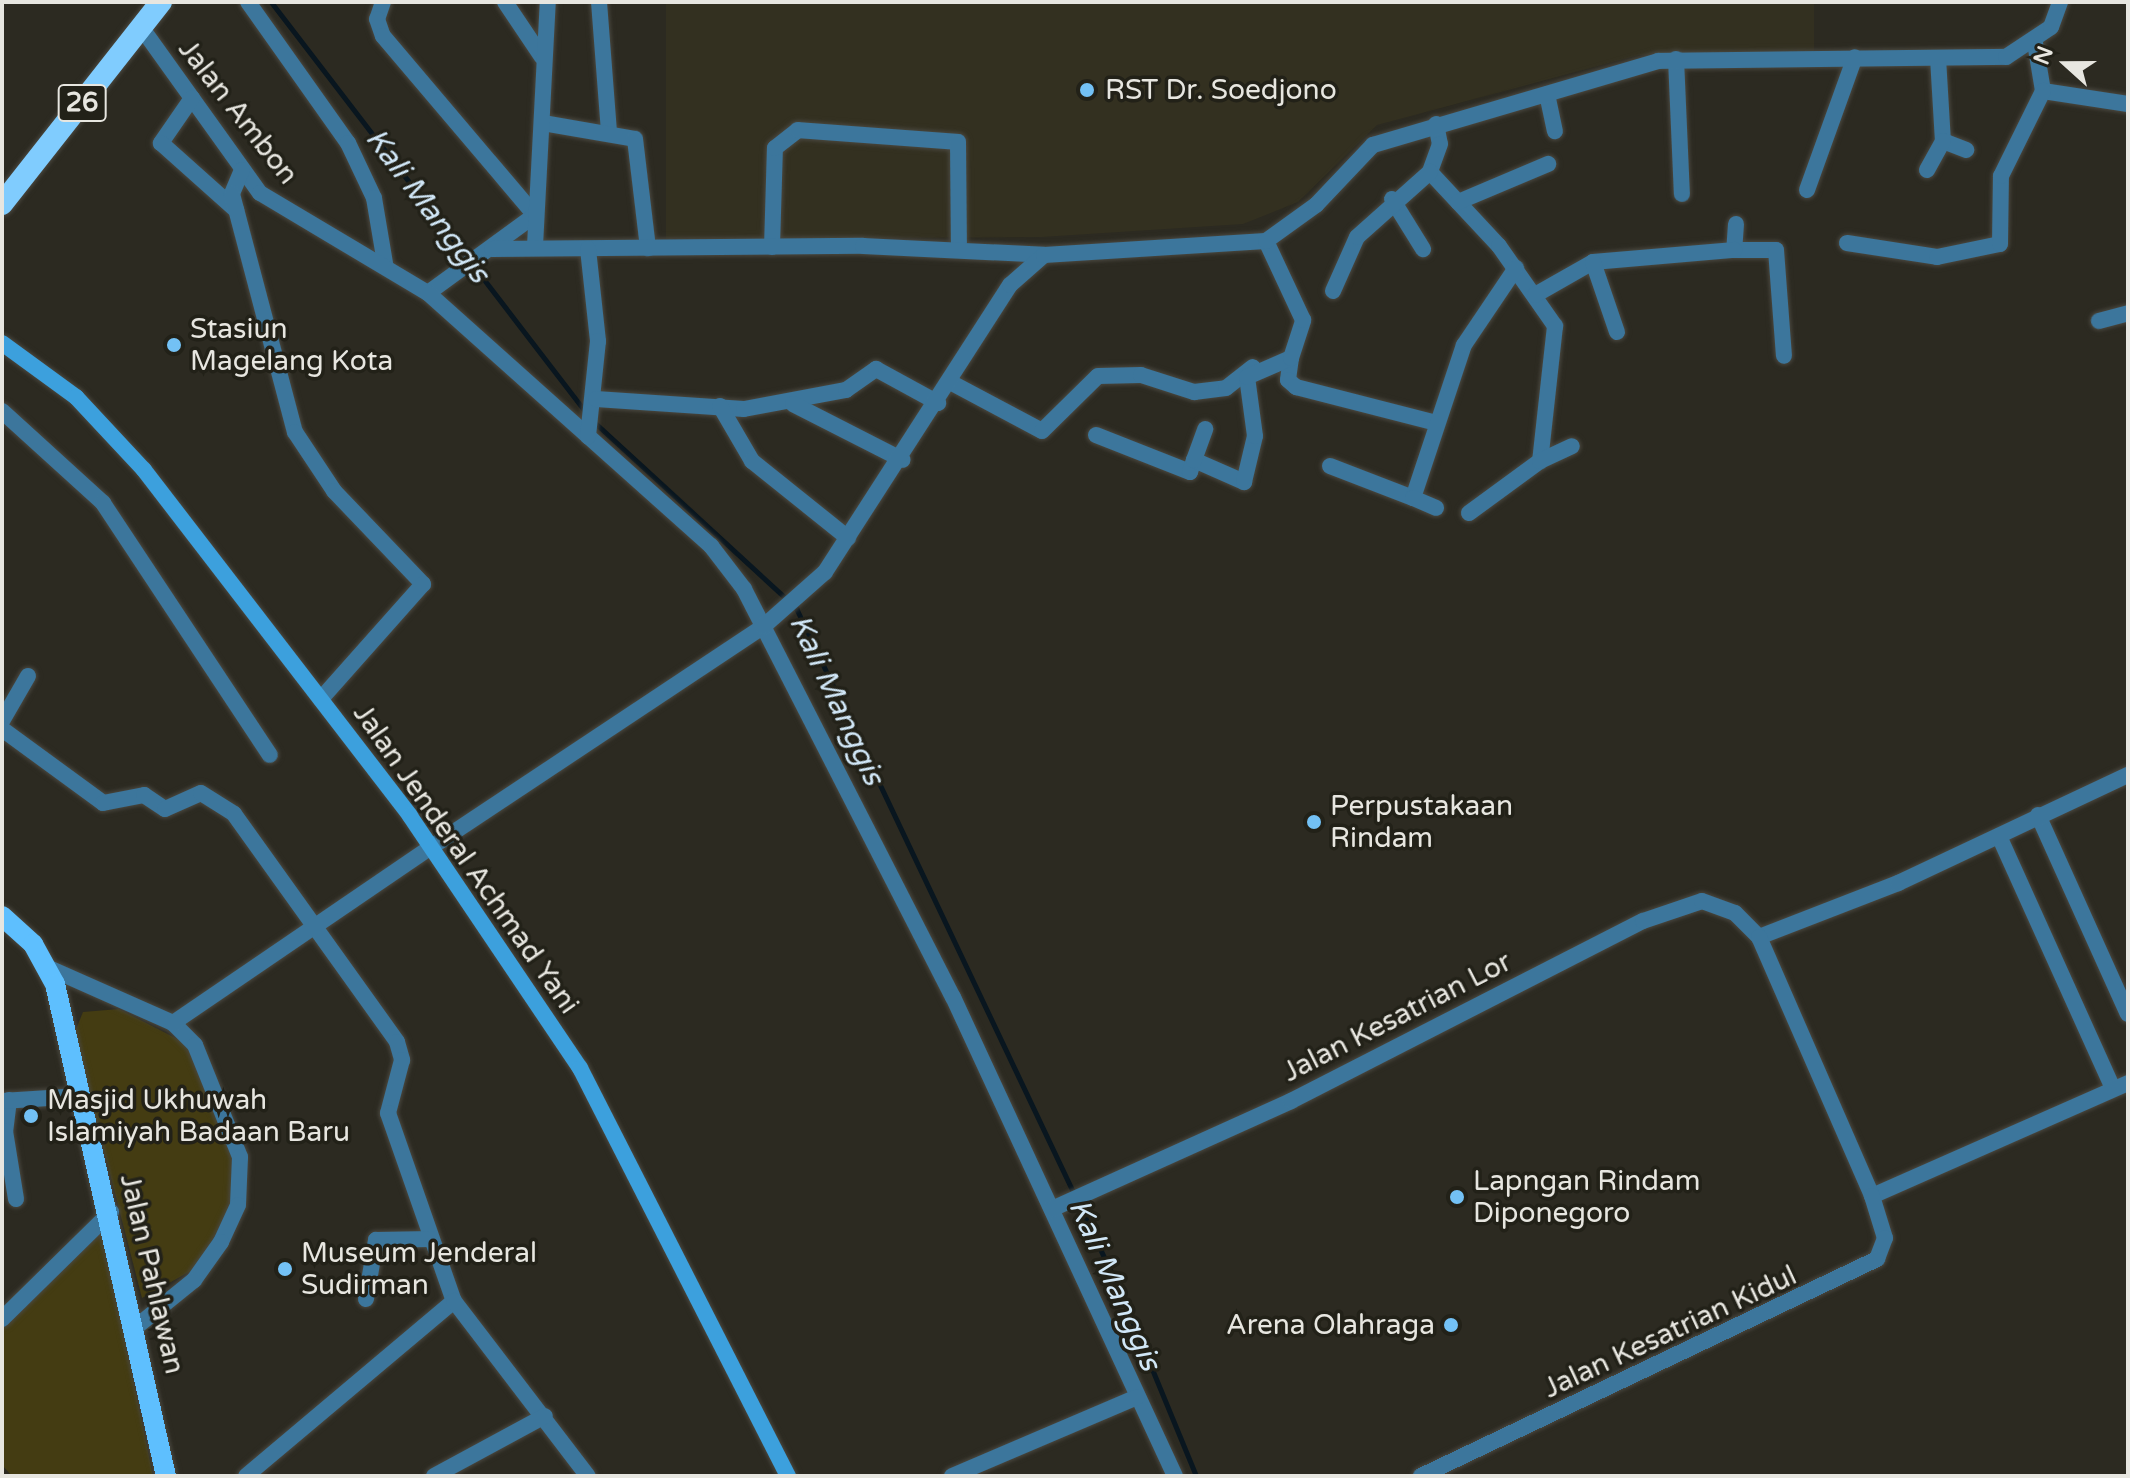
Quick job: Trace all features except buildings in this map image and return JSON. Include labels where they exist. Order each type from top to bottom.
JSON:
[{"type":"highway","name":"26","points":[[2,204],[161,2]]},
{"type":"main road","name":"Jalan Jenderal Achmad Yani","points":[[2,343],[106,426],[321,699],[430,848],[580,1068],[788,1476]]},
{"type":"main road","name":"Jalan Pahlawan","points":[[2,916],[49,968],[111,1212],[166,1476]]},
{"type":"street","points":[[248,2],[348,143],[374,198],[385,263]]},
{"type":"street","points":[[383,2],[377,19],[383,36],[535,215]]},
{"type":"street","points":[[505,2],[542,57]]},
{"type":"street","points":[[535,246],[543,123],[542,57],[548,2]]},
{"type":"street","points":[[599,2],[609,131]]},
{"type":"street","points":[[492,249],[535,246],[588,249],[772,247],[959,250],[1044,255],[1266,241],[1316,205],[1373,145],[1436,124],[1676,59],[2006,57],[2035,43],[2060,2]]},
{"type":"street","name":"Jalan Ambon","points":[[141,27],[242,170],[283,211],[385,263],[592,419],[711,546],[764,626],[953,997],[1175,1476]]},
{"type":"street","points":[[1847,243],[1937,257],[2000,244],[2001,176],[2043,91],[2035,43]]},
{"type":"street","points":[[1807,190],[1855,57]]},
{"type":"street","points":[[1927,170],[1943,141],[1938,58]]},
{"type":"street","points":[[1676,59],[1682,194]]},
{"type":"street","points":[[2043,91],[2128,104]]},
{"type":"street","points":[[1547,94],[1555,131]]},
{"type":"street","points":[[192,98],[161,143],[236,210]]},
{"type":"street","points":[[543,123],[609,131],[637,143],[648,248]]},
{"type":"street","points":[[1333,291],[1357,237],[1392,199],[1430,172],[1440,144],[1436,124]]},
{"type":"street","points":[[772,247],[775,148],[798,130],[958,142],[959,250]]},
{"type":"street","points":[[1943,141],[1966,150]]},
{"type":"street","points":[[1458,202],[1548,164]]},
{"type":"street","points":[[242,170],[232,194],[295,432],[334,491],[423,584],[321,699]]},
{"type":"street","points":[[1430,172],[1516,268],[1555,326],[1540,461]]},
{"type":"street","points":[[1392,199],[1423,249]]},
{"type":"street","points":[[428,293],[470,267],[535,215]]},
{"type":"street","points":[[1734,250],[1736,224]]},
{"type":"street","points":[[1266,241],[1302,311],[1288,380],[1296,387],[1436,423]]},
{"type":"street","points":[[588,249],[592,419],[720,406],[793,404],[855,387],[876,369],[938,403]]},
{"type":"street","points":[[1535,295],[1593,262],[1734,250],[1776,250],[1784,356]]},
{"type":"street","points":[[173,1023],[310,928],[764,626],[803,593],[848,538],[903,460],[1010,285],[1044,255]]},
{"type":"street","points":[[1593,262],[1617,332]]},
{"type":"street","points":[[1413,498],[1464,345],[1516,268]]},
{"type":"street","points":[[2099,321],[2128,313]]},
{"type":"street","points":[[950,382],[1042,431],[1098,376],[1141,375],[1194,392],[1226,388],[1247,369],[1291,357]]},
{"type":"street","points":[[1194,460],[1244,482],[1255,436],[1249,372],[1291,357]]},
{"type":"street","points":[[1207,399],[1249,391]]},
{"type":"street","points":[[793,404],[903,460]]},
{"type":"street","points":[[720,406],[752,461],[848,538]]},
{"type":"street","points":[[2,411],[103,503],[270,755]]},
{"type":"street","points":[[1096,435],[1190,472],[1205,429]]},
{"type":"street","points":[[1469,513],[1540,461],[1572,446]]},
{"type":"street","points":[[1330,466],[1436,508]]},
{"type":"street","points":[[2,721],[28,676]]},
{"type":"street","points":[[2,729],[60,777],[113,807],[144,795],[165,809],[201,793],[216,798],[397,1042],[402,1060],[388,1113],[454,1301],[588,1476]]},
{"type":"street","points":[[1999,836],[2121,1086],[1872,1196],[1759,937],[1999,836],[2128,775]]},
{"type":"street","points":[[2038,815],[2128,1014]]},
{"type":"street","name":"Jalan Kesatrian Lor","points":[[1052,1209],[1291,1101],[1682,906],[1719,902],[1759,937]]},
{"type":"street","points":[[49,968],[173,1023],[210,1068],[240,1157],[238,1205],[194,1280],[136,1327]]},
{"type":"street","points":[[16,1199],[5,1131],[6,1101],[80,1096]]},
{"type":"street","name":"Jalan Kesatrian Kidul","points":[[1421,1476],[1863,1271],[1885,1238],[1872,1196]]},
{"type":"street","points":[[2,1319],[111,1212]]},
{"type":"street","points":[[366,1299],[376,1240],[431,1239]]},
{"type":"street","points":[[246,1476],[454,1301]]},
{"type":"street","points":[[952,1476],[1137,1397]]},
{"type":"street","points":[[434,1476],[545,1416]]},
{"type":"shaded area","name":"RST Dr. Soedjono","points":[[666,2],[1814,2],[1814,54],[1639,55],[1377,125],[1298,202],[1243,224],[1042,237],[666,239]]},
{"type":"shaded area","points":[[119,1009],[185,1043],[208,1076],[234,1159],[234,1200],[198,1267],[142,1298],[74,1034],[83,1012]]},
{"type":"shaded area","points":[[99,1214],[153,1476],[12,1476],[2,1465],[2,1307]]},
{"type":"waterway","name":"Kali Manggis","points":[[271,2],[587,414]]},
{"type":"waterway","name":"Kali Manggis","points":[[594,422],[796,608],[1119,1289],[1196,1476]]},
{"type":"place","name":"RST Dr. Soedjono","points":[[1087,90]]},
{"type":"place","name":"Stasiun Magelang Kota","points":[[174,345]]},
{"type":"place","name":"Perpustakaan Rindam","points":[[1314,822]]},
{"type":"place","name":"Masjid Ukhuwah Islamiyah Badaan Baru","points":[[31,1116]]},
{"type":"place","name":"Lapngan Rindam Diponegoro","points":[[1457,1197]]},
{"type":"place","name":"Museum Jenderal Sudirman","points":[[285,1269]]},
{"type":"place","name":"Arena Olahraga","points":[[1451,1325]]}]
